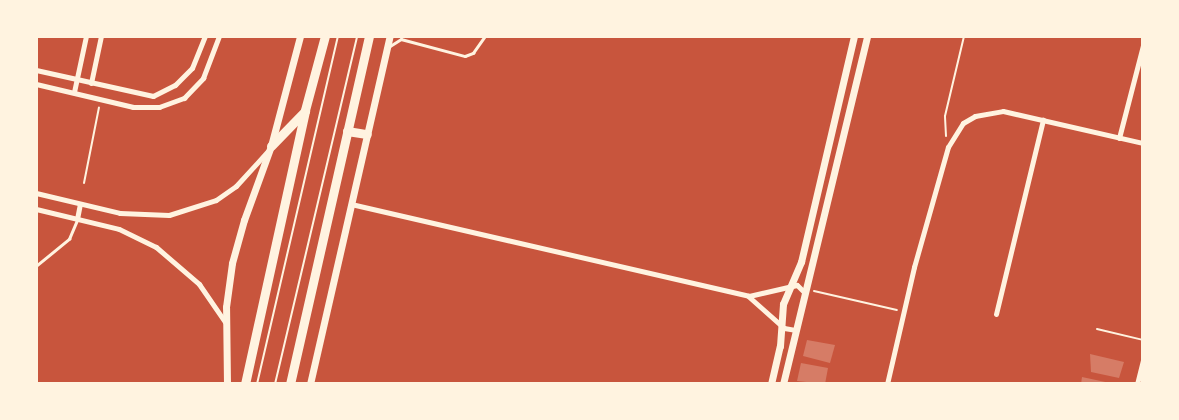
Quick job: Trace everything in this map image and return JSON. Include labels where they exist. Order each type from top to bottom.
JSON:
[{"type":"highway","points":[[244,384],[305,110],[326,36]]},
{"type":"highway","points":[[290,384],[369,36]]},
{"type":"highway","points":[[271,146],[305,110]]},
{"type":"highway","points":[[347,131],[367,134]]},
{"type":"street","points":[[74,92],[86,36]]},
{"type":"street","points":[[91,83],[101,36]]},
{"type":"street","points":[[36,70],[152,96],[175,85],[192,68],[205,36]]},
{"type":"street","points":[[36,84],[133,107],[159,107],[184,98],[203,78],[219,36]]},
{"type":"street","points":[[227,384],[225,322],[228,285],[237,241],[271,146],[300,36]]},
{"type":"street","points":[[310,384],[390,36]]},
{"type":"street","points":[[771,384],[780,346],[780,323],[790,287],[801,262],[854,36]]},
{"type":"street","points":[[783,384],[867,36]]},
{"type":"street","points":[[1119,138],[1143,45]]},
{"type":"street","points":[[839,102],[850,106]]},
{"type":"street","points":[[887,384],[948,147],[963,123],[988,111],[1002,111],[1143,143]]},
{"type":"street","points":[[996,314],[1043,120]]},
{"type":"street","points":[[36,193],[80,204],[145,216],[193,210],[216,200],[236,186],[271,146]]},
{"type":"street","points":[[77,219],[80,204]]},
{"type":"street","points":[[351,204],[748,296],[799,286],[806,291]]},
{"type":"street","points":[[36,210],[132,234],[168,254],[199,284],[225,322]]},
{"type":"street","points":[[748,296],[788,330],[795,330]]},
{"type":"street","points":[[1137,384],[1143,360]]},
{"type":"lane","points":[[387,49],[401,39],[465,56],[473,53],[485,36]]},
{"type":"lane","points":[[36,266],[69,239],[77,219]]},
{"type":"path","points":[[257,384],[338,36]]},
{"type":"path","points":[[275,384],[357,36]]},
{"type":"path","points":[[948,147],[945,116],[964,36]]},
{"type":"path","points":[[84,183],[101,99]]},
{"type":"path","points":[[806,291],[904,312]]},
{"type":"path","points":[[1097,329],[1143,340]]},
{"type":"building","points":[[807,340],[835,345],[830,363],[803,356]]},
{"type":"building","points":[[1090,354],[1124,362],[1119,378],[1091,372]]},
{"type":"building","points":[[801,363],[828,368],[825,384],[797,381]]},
{"type":"building","points":[[1082,377],[1110,383],[1110,384],[1081,384]]}]
